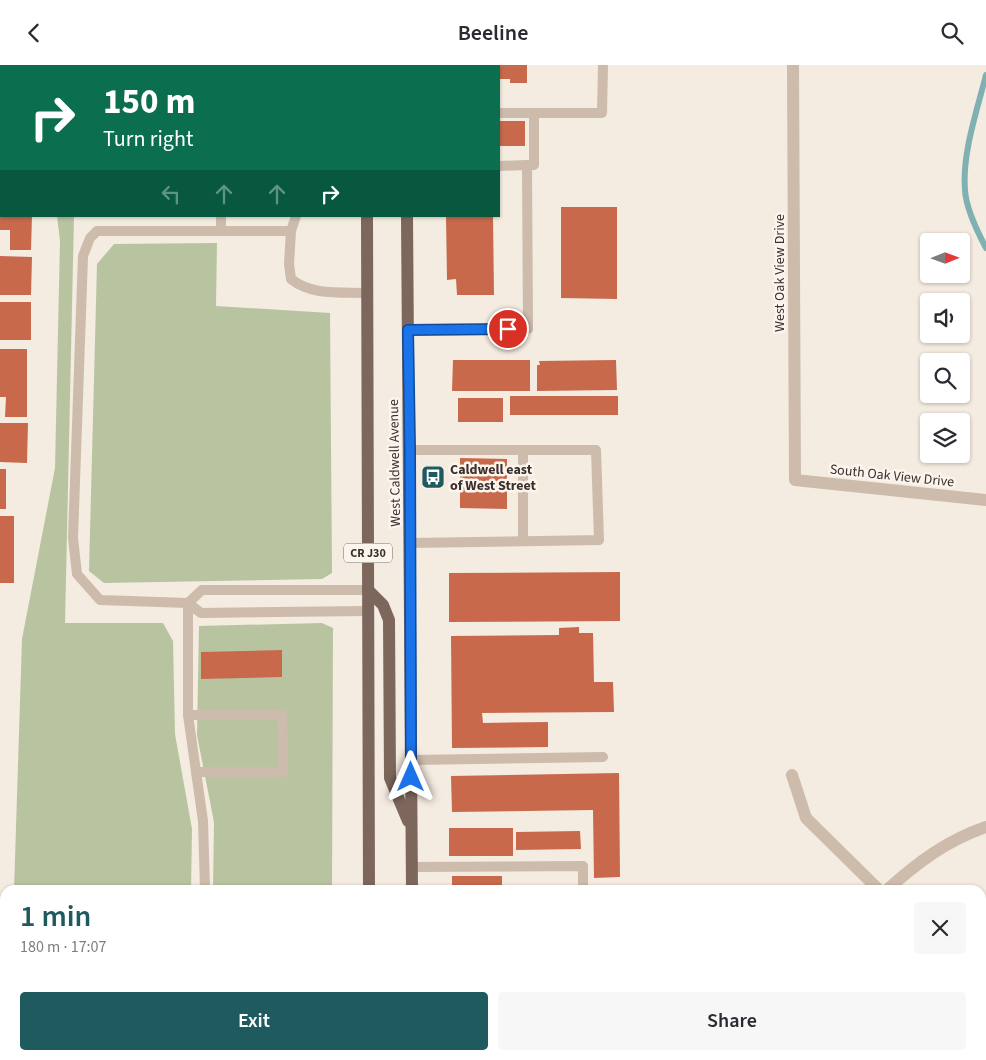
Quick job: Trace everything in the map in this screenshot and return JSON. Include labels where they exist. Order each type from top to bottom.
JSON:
[{"type":"main road","name":"West Caldwell Avenue","points":[[366,217],[369,885]]},
{"type":"main road","name":"West Caldwell Avenue","points":[[407,217],[410,450],[410,826],[412,885]]},
{"type":"main road","points":[[368,589],[383,605],[389,620],[390,778],[410,826]]},
{"type":"street","name":"West Oak View Drive","points":[[793,65],[795,480]]},
{"type":"street","name":"South Oak View Drive","points":[[795,480],[986,499]]},
{"type":"street","points":[[792,775],[806,818],[875,885]]},
{"type":"street","points":[[893,885],[918,863],[964,835],[986,827]]},
{"type":"lane","points":[[500,113],[602,113],[603,65]]},
{"type":"lane","points":[[500,166],[534,165],[534,113]]},
{"type":"lane","points":[[408,330],[528,329],[527,165]]},
{"type":"lane","points":[[221,217],[221,230]]},
{"type":"lane","points":[[296,217],[291,231],[289,264],[291,279],[306,289],[316,291],[366,293]]},
{"type":"lane","points":[[291,231],[97,231],[90,238],[82,256],[73,537],[77,574],[100,600],[188,603],[201,613],[368,611]]},
{"type":"lane","points":[[523,449],[523,541]]},
{"type":"lane","points":[[410,450],[596,450],[599,539],[410,543]]},
{"type":"lane","points":[[204,885],[202,821],[188,715],[188,603],[202,590],[368,589]]},
{"type":"lane","points":[[188,715],[282,715],[283,772],[196,772]]},
{"type":"lane","points":[[411,760],[604,757]]},
{"type":"lane","points":[[412,867],[583,866],[583,885]]},
{"type":"green space","points":[[57,217],[74,217],[65,623],[163,623],[173,641],[175,734],[192,829],[191,885],[14,885],[22,639],[55,468],[60,241]]},
{"type":"green space","points":[[217,243],[216,306],[330,313],[332,573],[322,579],[104,583],[89,571],[97,264],[114,244]]},
{"type":"green space","points":[[322,623],[333,628],[332,885],[213,885],[214,822],[197,735],[199,626]]},
{"type":"building","points":[[500,65],[527,65],[527,83],[510,83],[510,79],[500,79]]},
{"type":"building","points":[[500,121],[525,121],[525,146],[500,146]]},
{"type":"building","points":[[561,207],[617,207],[617,299],[561,298]]},
{"type":"building","points":[[0,217],[32,217],[31,250],[10,250],[10,230],[0,230]]},
{"type":"building","points":[[446,217],[493,217],[494,295],[457,295],[456,279],[447,280]]},
{"type":"building","points":[[0,256],[32,257],[31,295],[0,295]]},
{"type":"building","points":[[0,302],[31,302],[31,340],[0,340]]},
{"type":"building","points":[[0,349],[27,349],[27,417],[5,417],[6,397],[0,397]]},
{"type":"building","points":[[453,360],[530,360],[530,391],[452,391]]},
{"type":"building","points":[[616,360],[617,390],[537,391],[537,365],[540,365],[539,361]]},
{"type":"building","points":[[510,396],[618,396],[618,415],[510,415]]},
{"type":"building","points":[[458,398],[503,398],[503,422],[458,422]]},
{"type":"building","points":[[0,423],[28,423],[27,463],[0,462]]},
{"type":"building","points":[[460,458],[507,459],[507,509],[460,508]]},
{"type":"building","points":[[0,469],[6,469],[6,509],[0,509]]},
{"type":"building","points":[[0,516],[14,516],[14,583],[0,583]]},
{"type":"building","points":[[620,572],[620,621],[449,622],[449,573]]},
{"type":"building","points":[[579,627],[579,633],[593,633],[594,682],[613,682],[614,712],[482,713],[483,723],[548,722],[548,747],[452,748],[451,636],[559,635],[559,628]]},
{"type":"building","points":[[282,650],[282,677],[201,679],[201,652]]},
{"type":"building","points":[[619,773],[620,877],[594,878],[593,810],[452,812],[451,776]]},
{"type":"building","points":[[449,828],[513,828],[513,856],[449,856]]},
{"type":"building","points":[[580,831],[581,849],[516,850],[516,832]]},
{"type":"building","points":[[452,876],[502,876],[502,885],[452,885]]},
{"type":"waterway","points":[[986,75],[971,132],[965,176],[967,205],[986,248]]},
{"type":"place","name":"Caldwell east of West Street","points":[[433,477]]},
{"type":"route","points":[[411,777],[408,330],[508,329]]}]
